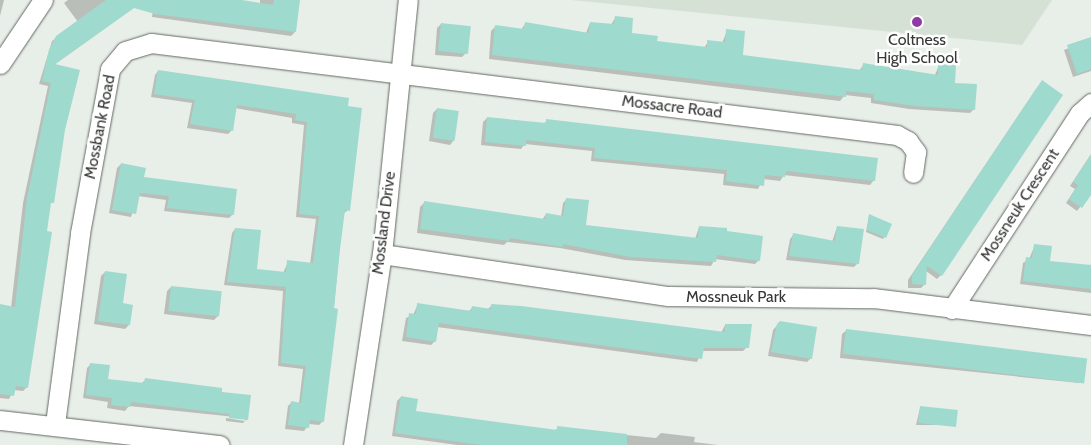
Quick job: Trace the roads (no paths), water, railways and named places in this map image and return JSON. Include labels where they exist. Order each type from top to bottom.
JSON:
[{"type":"street","points":[[0,64],[43,0]]},
{"type":"street","name":"Mossland Drive","points":[[353,445],[382,254],[408,0]]},
{"type":"street","name":"Mossbank Road","points":[[54,424],[80,233],[110,69],[125,51],[151,43],[401,72]]},
{"type":"street","name":"Mossacre Road","points":[[401,72],[897,135],[908,140],[916,152],[913,173]]},
{"type":"street","name":"Mossneuk Crescent","points":[[952,309],[1080,113],[1091,103]]},
{"type":"street","name":"Mossneuk Park","points":[[382,254],[668,296],[874,298],[1091,325]]},
{"type":"street","points":[[0,420],[54,424],[220,445]]},
{"type":"place","name":"Coltness High School","points":[[917,22]]}]
